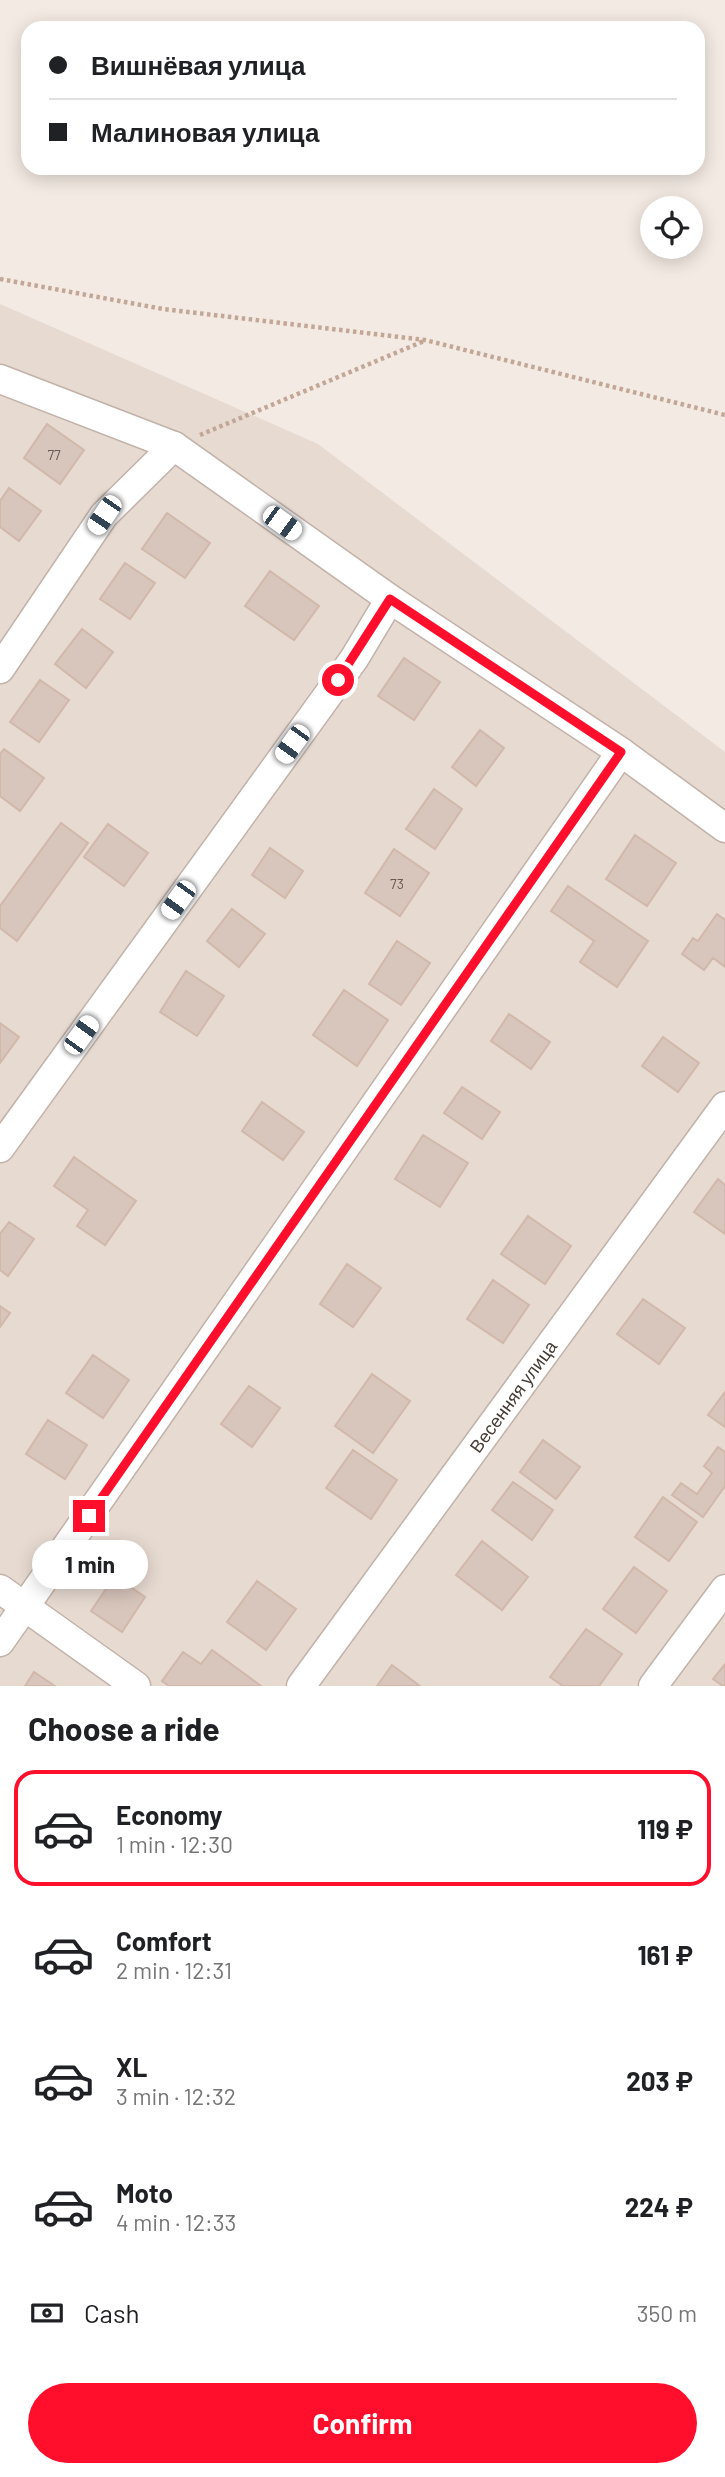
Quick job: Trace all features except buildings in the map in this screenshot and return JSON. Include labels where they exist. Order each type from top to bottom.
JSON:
[{"type":"street","points":[[0,379],[174,446],[390,599],[621,752],[725,828]]},
{"type":"street","points":[[0,669],[104,515],[174,446]]},
{"type":"street","points":[[0,1148],[354,659],[390,599]]},
{"type":"street","points":[[0,1642],[621,752]]},
{"type":"street","name":"Весенняя улица","points":[[301,1686],[725,1106]]},
{"type":"street","points":[[0,1589],[136,1686]]},
{"type":"street","points":[[653,1686],[725,1589]]},
{"type":"path","points":[[0,279],[163,309],[425,340],[725,415]]},
{"type":"path","points":[[174,446],[425,340]]},
{"type":"shaded area","points":[[0,304],[318,444],[725,752],[725,1686],[0,1686]]},
{"type":"route","points":[[89,1516],[621,752],[390,599],[354,659],[338,680]]}]
